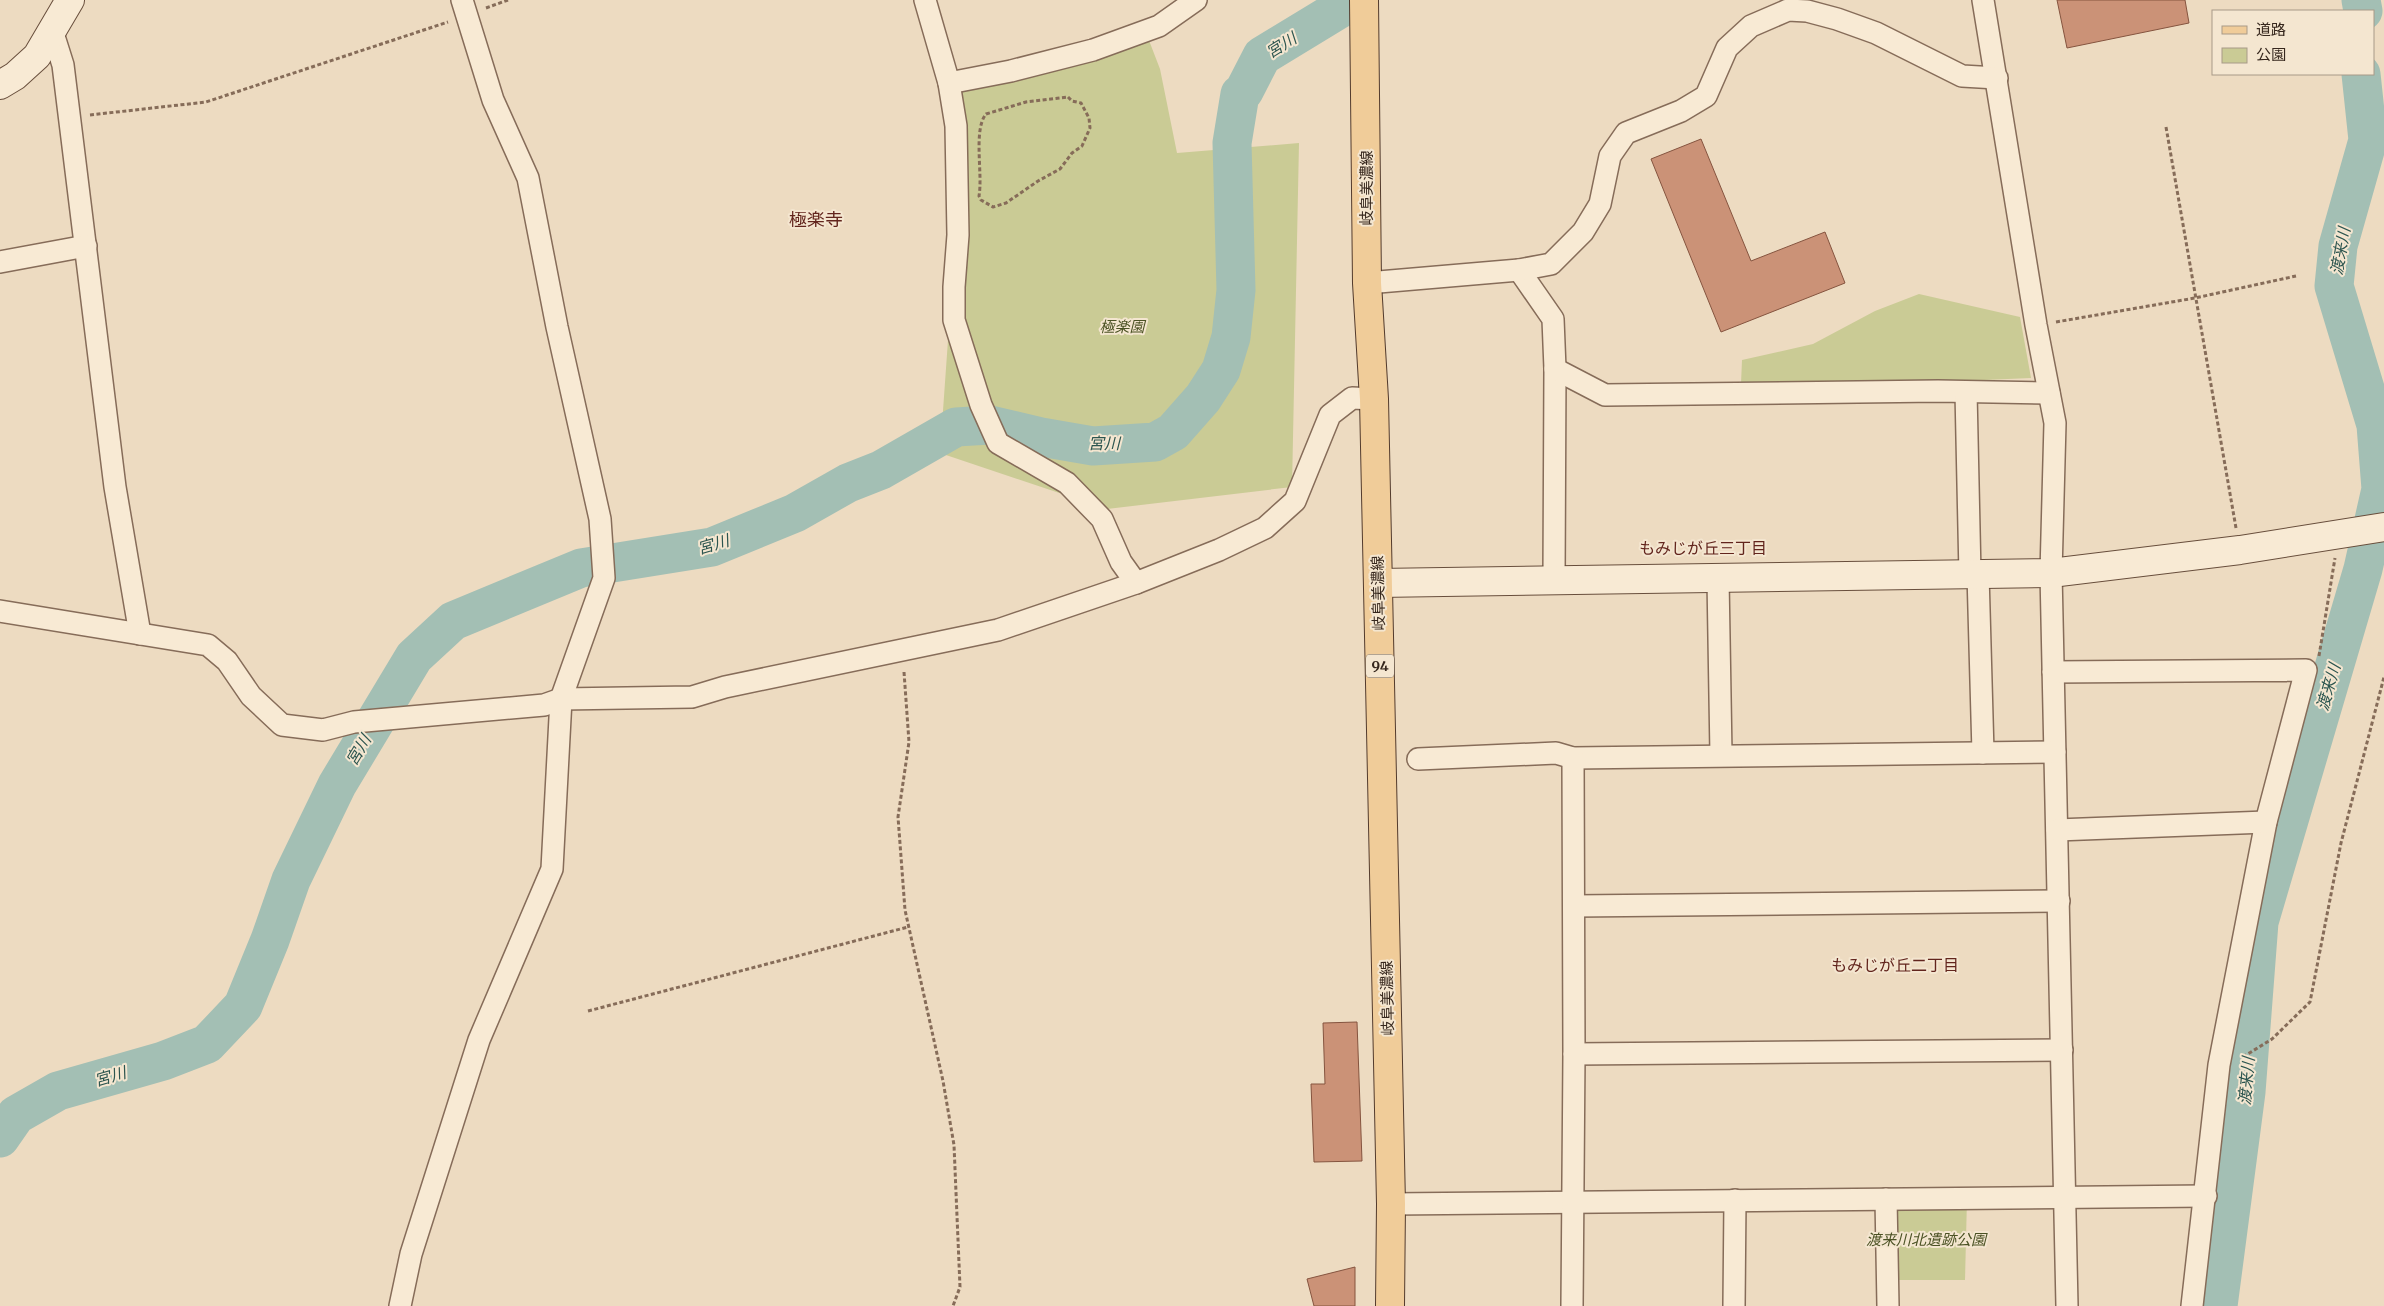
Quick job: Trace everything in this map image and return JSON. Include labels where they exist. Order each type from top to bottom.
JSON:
[{"type":"main road","name":"岐阜美濃線","points":[[1364,0],[1367,284],[1374,399],[1391,1204],[1390,1306]]},
{"type":"street","points":[[0,85],[38,56],[70,0]]},
{"type":"street","points":[[926,0],[949,83],[956,126],[958,235],[954,287],[954,320],[981,405],[998,443],[1068,483],[1102,519],[1121,562],[1136,583]]},
{"type":"street","points":[[949,83],[1011,72],[1093,50],[1159,26],[1196,0]]},
{"type":"street","points":[[1983,0],[2036,325],[2055,423],[2056,447],[2051,573],[2067,1306]]},
{"type":"street","points":[[400,1306],[411,1254],[479,1040],[552,868],[561,699],[604,578],[600,519],[557,327],[528,178],[493,100],[464,8]]},
{"type":"street","points":[[1367,284],[1519,270],[1551,264],[1583,232],[1600,204],[1610,156],[1626,133],[1681,111],[1706,96],[1726,48],[1750,26],[1788,10],[1807,11],[1876,33],[1962,76],[1997,78]]},
{"type":"street","points":[[52,30],[63,65],[115,487],[140,634]]},
{"type":"street","points":[[0,262],[86,246]]},
{"type":"street","points":[[1519,270],[1553,319],[1555,369],[1554,580]]},
{"type":"street","points":[[1555,369],[1605,395],[2050,393]]},
{"type":"street","points":[[1966,392],[1983,753]]},
{"type":"street","points":[[0,611],[208,645],[227,661],[251,696],[282,725],[323,730],[354,722],[544,705],[561,699],[692,697],[734,685],[998,630],[1136,583],[1219,550],[1265,528],[1295,501],[1330,416],[1352,398],[1374,399]]},
{"type":"street","points":[[1378,583],[2051,573],[2240,550],[2384,527]]},
{"type":"street","points":[[1718,579],[1721,755]]},
{"type":"street","points":[[2053,672],[2306,670],[2266,822],[2219,1065],[2206,1196],[2192,1306]]},
{"type":"street","points":[[1418,759],[1556,753],[1573,758],[2055,752]]},
{"type":"street","points":[[1572,1306],[1574,1202],[1573,758]]},
{"type":"street","points":[[2057,830],[2266,822]]},
{"type":"street","points":[[1574,906],[2059,901]]},
{"type":"street","points":[[1574,1054],[2062,1050]]},
{"type":"street","points":[[1391,1204],[2066,1199],[2206,1196]]},
{"type":"street","points":[[1886,1199],[1888,1306]]},
{"type":"street","points":[[1734,1306],[1735,1200]]},
{"type":"path","points":[[69,117],[206,102],[464,8]]},
{"type":"path","points":[[1068,97],[1072,101],[1081,103],[1089,118],[1090,128],[1082,146],[1072,153],[1060,169],[1038,180],[1000,206],[993,208],[981,200],[979,196],[981,164],[979,137],[982,119],[986,114],[1042,99],[1068,97]]},
{"type":"path","points":[[2166,127],[2240,550]]},
{"type":"path","points":[[2036,325],[2196,298],[2296,276]]},
{"type":"path","points":[[2306,670],[2319,659],[2339,533]]},
{"type":"path","points":[[902,651],[909,742],[898,817],[905,910],[943,1081],[954,1145],[960,1286],[953,1306]]},
{"type":"path","points":[[2235,1062],[2272,1039],[2310,1002],[2341,843],[2384,677]]},
{"type":"path","points":[[588,1011],[908,927]]},
{"type":"green space","name":"極楽園","points":[[1145,30],[1160,69],[1177,153],[1299,143],[1292,487],[1107,509],[940,453],[958,199],[949,83]]},
{"type":"green space","points":[[1919,294],[2020,317],[2031,378],[1938,382],[1741,384],[1742,360],[1813,344],[1875,311]]},
{"type":"green space","name":"渡来川北遺跡公園","points":[[1886,1199],[1967,1199],[1965,1280],[1887,1280]]},
{"type":"building","points":[[2057,0],[2185,0],[2189,23],[2067,48]]},
{"type":"building","points":[[1701,139],[1751,261],[1825,232],[1845,283],[1721,332],[1651,159]]},
{"type":"building","points":[[1357,1022],[1362,1161],[1314,1162],[1311,1084],[1325,1084],[1323,1023]]},
{"type":"building","points":[[1355,1267],[1355,1306],[1314,1306],[1307,1279]]},
{"type":"waterway","name":"宮川","points":[[0,1138],[16,1115],[58,1091],[163,1061],[207,1044],[243,1006],[270,940],[291,880],[337,785],[414,657],[453,621],[581,568],[712,547],[795,513],[848,483],[881,470],[956,427],[990,425],[1041,437],[1093,446],[1155,442],[1173,432],[1203,398],[1221,370],[1231,337],[1236,290],[1232,143],[1240,94],[1244,91],[1262,56],[1354,0]]},
{"type":"waterway","name":"渡来川","points":[[2361,0],[2363,10]]},
{"type":"waterway","name":"渡来川","points":[[2218,1306],[2246,1092],[2259,922],[2363,569],[2381,489],[2376,425],[2334,286],[2338,246],[2368,140],[2361,75]]},
{"type":"district","name":"極楽寺","points":[[816,219]]},
{"type":"district","name":"もみじが丘三丁目","points":[[1703,548]]},
{"type":"district","name":"もみじが丘二丁目","points":[[1895,965]]}]
